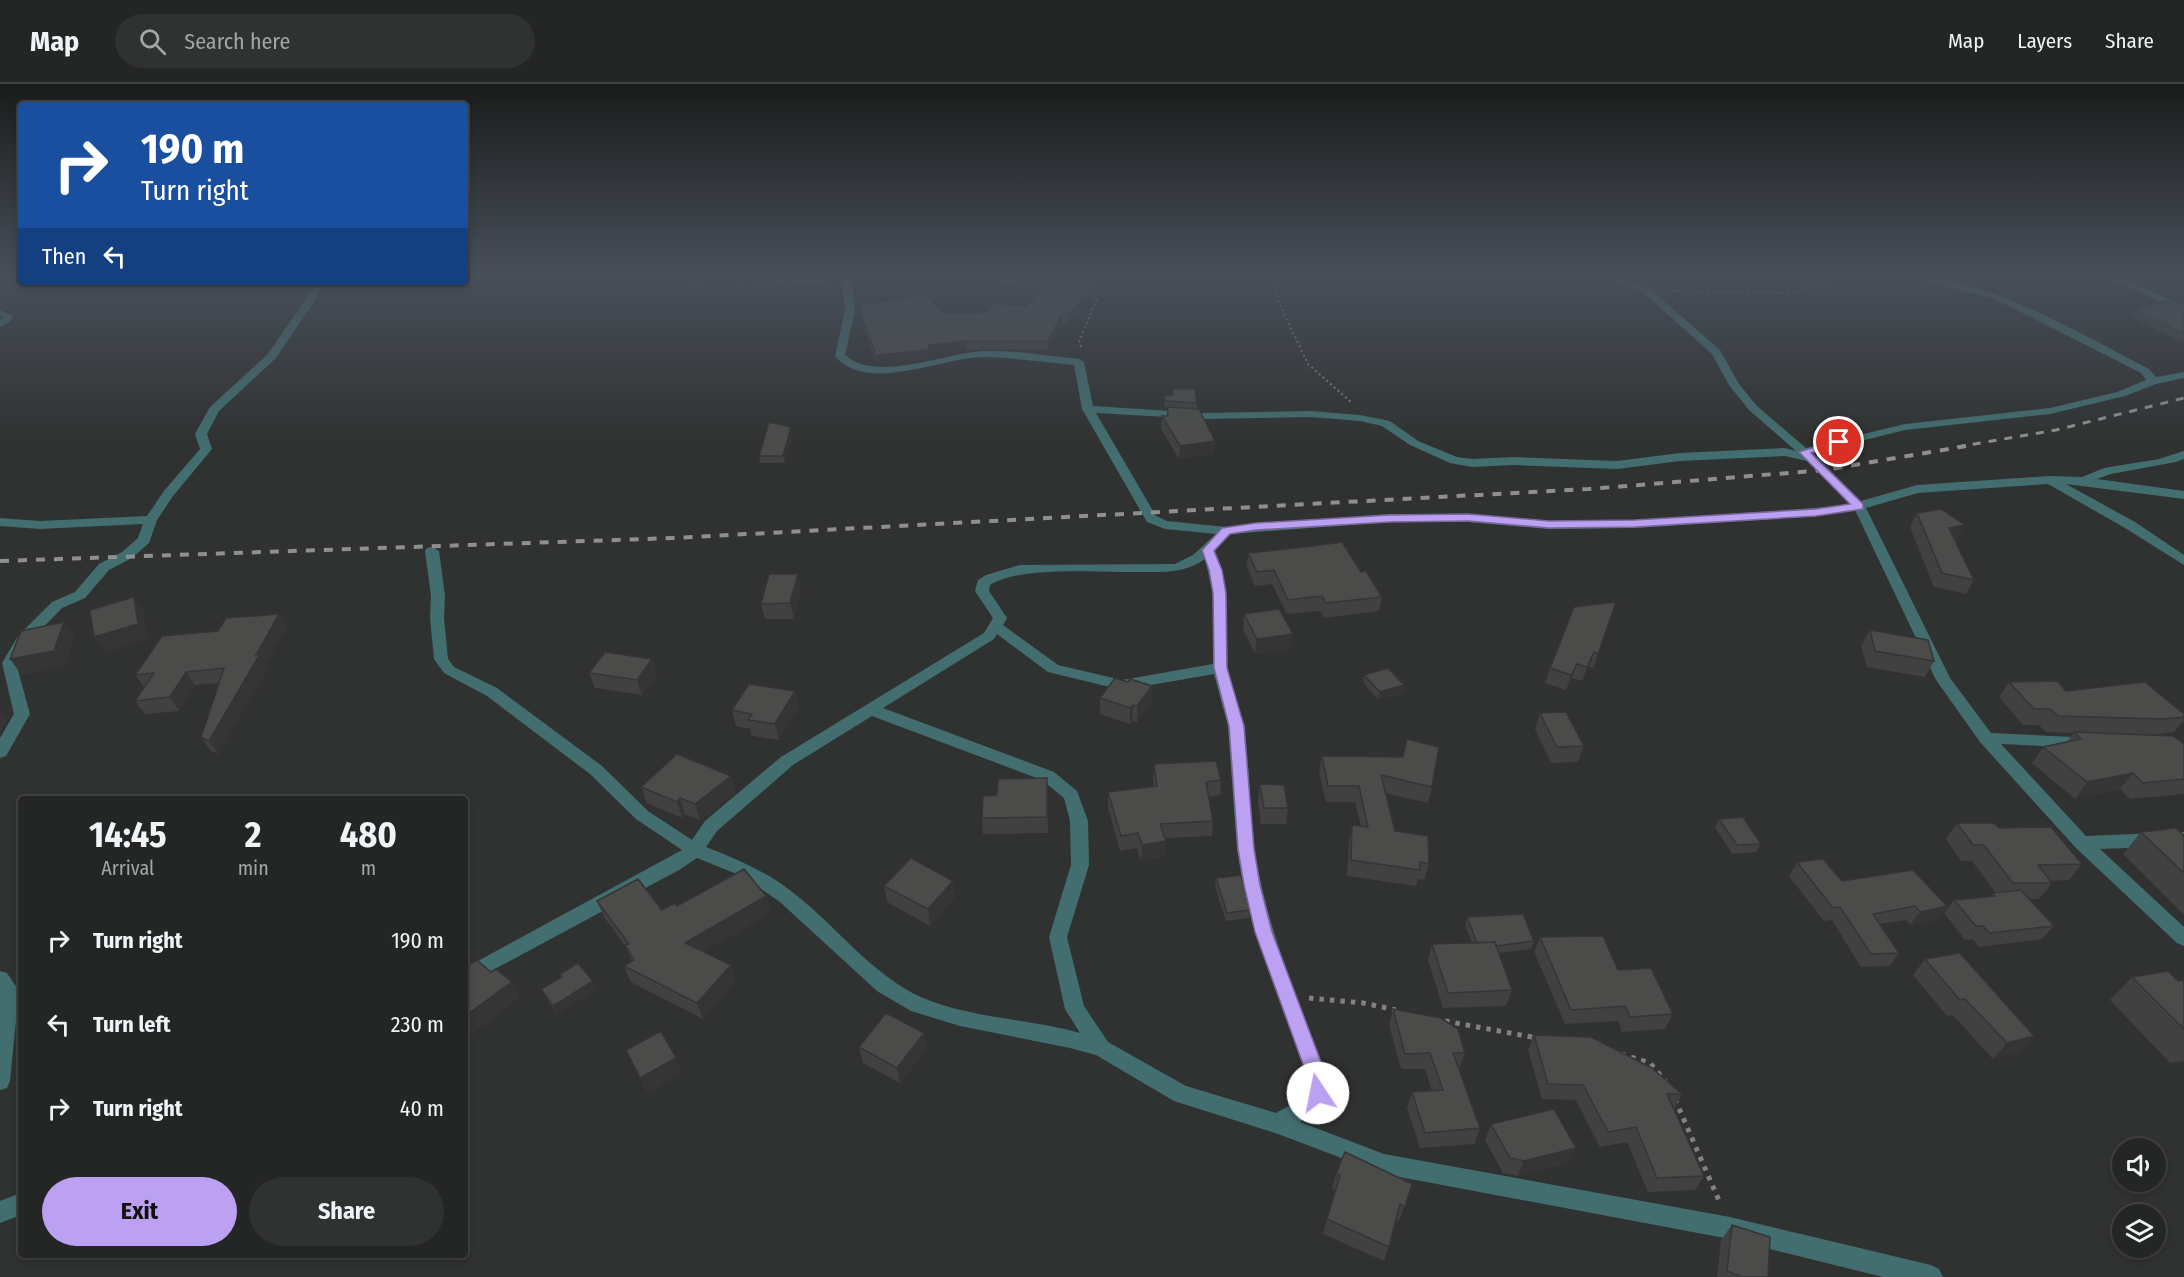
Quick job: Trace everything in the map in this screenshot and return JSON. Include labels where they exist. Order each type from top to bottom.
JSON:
[{"type":"street","points":[[0,752],[22,714],[9,663],[23,639],[57,605],[80,595],[104,567],[127,555],[144,540],[151,520],[168,494],[206,449],[201,434],[214,409],[272,356],[288,332]]},
{"type":"street","points":[[845,332],[840,356],[843,361],[878,371],[940,363],[972,354],[1079,362],[1088,409],[1151,519],[1166,525],[1226,531],[1389,518],[1468,518],[1549,525],[1635,524],[1816,512],[1859,506],[1917,489],[2050,480],[2084,481],[2184,495]]},
{"type":"street","points":[[1693,332],[1716,352],[1734,385],[1753,408],[1807,455],[1859,506],[1943,680],[1986,738],[2082,843],[2184,938]]},
{"type":"street","points":[[2069,332],[2145,371],[2153,381]]},
{"type":"street","points":[[1088,409],[1202,417],[1311,414],[1373,420],[1386,423],[1414,443],[1454,460],[1472,463],[1514,461],[1617,465],[1680,458],[1785,452],[1807,455],[1818,446],[1905,427],[2050,411],[2121,394],[2153,381],[2184,375]]},
{"type":"street","points":[[2084,481],[2096,473],[2115,468],[2161,463],[2184,455]]},
{"type":"street","points":[[2050,480],[2130,525],[2184,561]]},
{"type":"street","points":[[0,522],[40,525],[151,520]]},
{"type":"street","points":[[468,975],[673,865],[695,850],[711,826],[787,761],[989,636],[1000,618],[982,591],[983,583],[991,578],[1020,569],[1176,568],[1187,565],[1208,550],[1226,531]]},
{"type":"street","points":[[1208,550],[1216,570],[1220,593],[1220,668],[1236,726],[1246,849],[1252,885],[1264,932],[1318,1078],[1318,1093],[1308,1105],[1278,1124]]},
{"type":"street","points":[[432,551],[438,596],[437,618],[441,659],[449,670],[492,692],[596,770],[642,815],[695,850],[750,872],[786,897],[884,985],[918,1005],[960,1017],[1070,1039],[1101,1048],[1181,1094],[1278,1124],[1384,1164],[1730,1228],[1931,1277]]},
{"type":"street","points":[[996,627],[1053,669],[1122,685],[1220,668]]},
{"type":"street","points":[[872,710],[1048,776],[1071,795],[1079,820],[1080,865],[1058,937],[1075,1009],[1101,1048]]},
{"type":"street","points":[[1986,738],[2108,743]]},
{"type":"street","points":[[2082,843],[2184,839]]},
{"type":"street","points":[[0,980],[9,992],[0,1082]]},
{"type":"street","points":[[0,1212],[18,1205]]},
{"type":"path","points":[[1079,362],[1082,353],[1079,340],[1083,332]]},
{"type":"path","points":[[1293,332],[1308,364],[1373,420]]},
{"type":"path","points":[[1287,996],[1363,1003],[1407,1013]]},
{"type":"path","points":[[1441,1020],[1548,1040]]},
{"type":"path","points":[[1613,1052],[1650,1063],[1663,1076],[1668,1085]]},
{"type":"path","points":[[1673,1094],[1730,1228]]},
{"type":"building","points":[[867,332],[1053,332],[1048,341],[966,341],[929,345],[930,349],[920,351],[876,355]]},
{"type":"building","points":[[1172,389],[1195,389],[1197,403],[1165,401],[1164,395],[1173,395]]},
{"type":"building","points":[[1167,407],[1199,409],[1215,441],[1180,446],[1162,416],[1168,416]]},
{"type":"building","points":[[769,422],[791,427],[783,456],[759,456]]},
{"type":"building","points":[[1941,509],[1965,525],[1949,528],[1974,580],[1942,573],[1917,513]]},
{"type":"building","points":[[1342,542],[1361,572],[1366,571],[1382,597],[1326,603],[1322,596],[1288,600],[1274,570],[1257,572],[1248,553],[1305,547]]},
{"type":"building","points":[[769,574],[798,574],[790,603],[761,604]]},
{"type":"building","points":[[134,597],[138,624],[94,637],[90,610]]},
{"type":"building","points":[[1616,602],[1598,654],[1594,652],[1587,667],[1577,664],[1571,675],[1550,668],[1574,607]]},
{"type":"building","points":[[1279,609],[1293,634],[1257,639],[1244,614]]},
{"type":"building","points":[[279,614],[256,655],[260,654],[209,741],[201,737],[224,668],[186,672],[170,697],[135,701],[154,673],[135,675],[162,636],[218,631],[226,618]]},
{"type":"building","points":[[64,622],[54,651],[10,659],[21,631]]},
{"type":"building","points":[[1870,630],[1928,640],[1934,661],[1875,651]]},
{"type":"building","points":[[605,652],[652,659],[637,680],[589,673]]},
{"type":"building","points":[[1388,668],[1404,685],[1380,692],[1364,675]]},
{"type":"building","points":[[1115,678],[1128,682],[1130,679],[1152,686],[1137,706],[1133,705],[1130,708],[1100,698]]},
{"type":"building","points":[[2057,681],[2066,691],[2145,682],[2184,714],[2184,717],[2163,719],[2058,716],[2050,709],[2034,709],[2009,682]]},
{"type":"building","points":[[749,684],[795,691],[775,724],[748,720],[752,714],[732,710]]},
{"type":"building","points":[[1566,712],[1584,746],[1557,747],[1540,713]]},
{"type":"building","points":[[2074,732],[2173,736],[2184,744],[2184,779],[2143,783],[2133,773],[2087,782],[2043,747],[2081,739]]},
{"type":"building","points":[[1407,739],[1439,747],[1432,787],[1381,775],[1395,831],[1428,836],[1429,864],[1420,862],[1420,870],[1351,860],[1352,825],[1368,827],[1359,786],[1328,786],[1322,756],[1403,757]]},
{"type":"building","points":[[677,754],[731,776],[695,804],[680,798],[677,802],[641,787]]},
{"type":"building","points":[[1216,761],[1221,780],[1206,782],[1213,821],[1160,824],[1166,841],[1142,845],[1138,833],[1121,836],[1108,792],[1157,786],[1154,764]]},
{"type":"building","points":[[1047,778],[1047,817],[982,818],[983,796],[997,795],[998,779]]},
{"type":"building","points":[[1260,784],[1284,785],[1288,808],[1264,808]]},
{"type":"building","points":[[1743,817],[1761,844],[1737,845],[1719,819]]},
{"type":"building","points":[[1957,823],[1994,823],[1999,828],[2051,827],[2082,864],[2038,865],[2052,883],[2013,883],[1984,845],[1973,845]]},
{"type":"building","points":[[2176,828],[2184,836],[2184,873],[2141,832]]},
{"type":"building","points":[[911,858],[953,881],[928,909],[884,886]]},
{"type":"building","points":[[1823,859],[1842,881],[1913,870],[1947,906],[1920,912],[1915,906],[1873,914],[1899,953],[1871,954],[1840,907],[1833,908],[1797,862]]},
{"type":"building","points":[[744,869],[766,896],[685,943],[731,965],[697,1003],[624,966],[634,960],[625,945],[629,944],[597,901],[638,879],[662,910],[675,903],[677,906]]},
{"type":"building","points":[[1241,875],[1250,910],[1227,913],[1216,878]]},
{"type":"building","points":[[2021,890],[2054,926],[1989,933],[1983,926],[1976,926],[1954,900],[1995,896],[1993,893]]},
{"type":"building","points":[[1523,914],[1534,941],[1496,946],[1495,942],[1477,943],[1467,917]]},
{"type":"building","points":[[1603,936],[1618,970],[1651,968],[1673,1014],[1630,1017],[1625,1006],[1571,1010],[1540,937]]},
{"type":"building","points":[[1495,942],[1512,990],[1448,993],[1432,944]]},
{"type":"building","points":[[1960,953],[2034,1036],[2007,1043],[1965,999],[1960,1000],[1925,959]]},
{"type":"building","points":[[477,960],[491,972],[496,969],[512,982],[468,1014],[468,965]]},
{"type":"building","points":[[578,963],[593,981],[553,1006],[541,989],[562,977],[560,974]]},
{"type":"building","points":[[2168,971],[2178,981],[2184,980],[2184,1029],[2132,977]]},
{"type":"building","points":[[1393,1009],[1441,1018],[1458,1029],[1465,1053],[1453,1053],[1480,1128],[1425,1133],[1412,1092],[1443,1090],[1430,1053],[1405,1054]]},
{"type":"building","points":[[886,1013],[924,1033],[897,1068],[859,1047]]},
{"type":"building","points":[[661,1031],[676,1058],[640,1078],[626,1050]]},
{"type":"building","points":[[1534,1035],[1591,1037],[1652,1068],[1682,1094],[1667,1094],[1704,1176],[1657,1178],[1636,1127],[1608,1132],[1583,1085],[1548,1084]]},
{"type":"building","points":[[1554,1109],[1576,1148],[1524,1161],[1510,1158],[1491,1124]]},
{"type":"building","points":[[1345,1152],[1412,1184],[1405,1207],[1400,1204],[1389,1247],[1327,1219],[1340,1175],[1336,1174]]},
{"type":"building","points":[[1732,1225],[1770,1237],[1768,1277],[1742,1277],[1727,1271]]},
{"type":"railway","points":[[1957,447],[2056,430],[2184,398]]},
{"type":"railway","points":[[0,561],[674,538],[1589,489],[1825,470],[1966,446]]},
{"type":"route","points":[[1318,1093],[1318,1078],[1264,932],[1252,885],[1246,849],[1236,726],[1220,668],[1220,593],[1216,570],[1208,550],[1226,531],[1389,518],[1468,518],[1549,525],[1635,524],[1816,512],[1859,506],[1825,470],[1804,452],[1818,446],[1839,442]]}]
